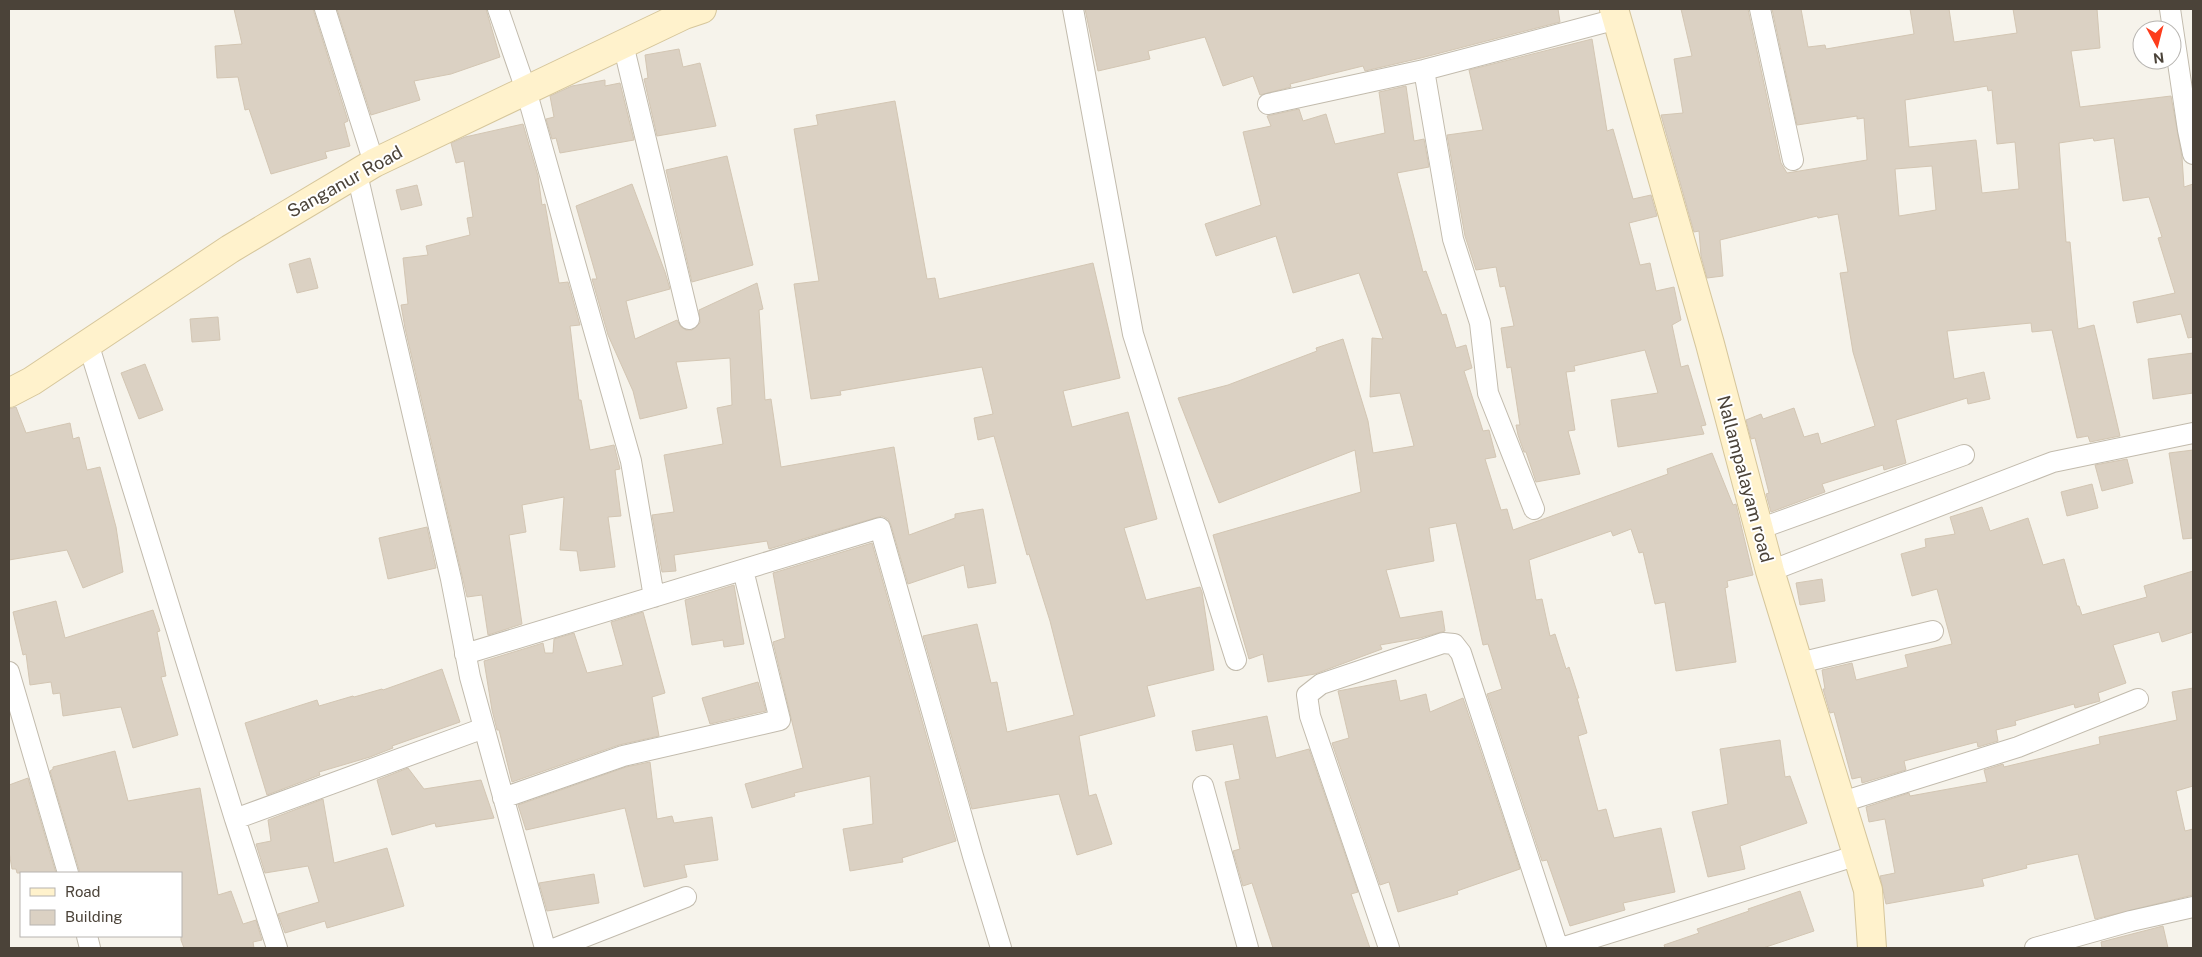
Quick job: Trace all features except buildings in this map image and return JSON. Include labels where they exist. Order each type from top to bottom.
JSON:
[{"type":"street","points":[[325,9],[365,169],[465,654],[544,948]]},
{"type":"street","points":[[498,9],[526,90],[631,461],[654,597]]},
{"type":"street","points":[[1073,9],[1133,334],[1236,660]]},
{"type":"street","points":[[1760,9],[1793,160]]},
{"type":"street","points":[[2170,9],[2193,154]]},
{"type":"street","name":"Sanganur Road","points":[[9,392],[32,381],[230,249],[365,169],[689,11]]},
{"type":"street","points":[[1268,104],[1424,70],[1616,14]]},
{"type":"street","name":"Nallampalayam road","points":[[1616,14],[1710,344],[1770,571],[1868,890],[1872,948]]},
{"type":"street","points":[[623,44],[689,319]]},
{"type":"street","points":[[1424,70],[1453,239],[1480,324],[1488,393],[1534,509]]},
{"type":"street","points":[[88,343],[235,819],[277,948]]},
{"type":"street","points":[[1770,571],[2053,462],[2193,433]]},
{"type":"street","points":[[1759,529],[1964,455]]},
{"type":"street","points":[[465,654],[880,528],[1001,948]]},
{"type":"street","points":[[503,798],[623,756],[780,720],[743,570]]},
{"type":"street","points":[[1799,663],[1933,631]]},
{"type":"street","points":[[1388,948],[1310,716],[1308,695],[1321,684],[1443,642],[1454,644],[1461,653],[1560,948],[1858,855]]},
{"type":"street","points":[[9,672],[68,872]]},
{"type":"street","points":[[1842,802],[2018,747],[2138,699]]},
{"type":"street","points":[[235,819],[484,728]]},
{"type":"street","points":[[1203,786],[1248,948]]},
{"type":"street","points":[[556,948],[686,896]]},
{"type":"street","points":[[2035,948],[2131,921],[2193,907]]}]
